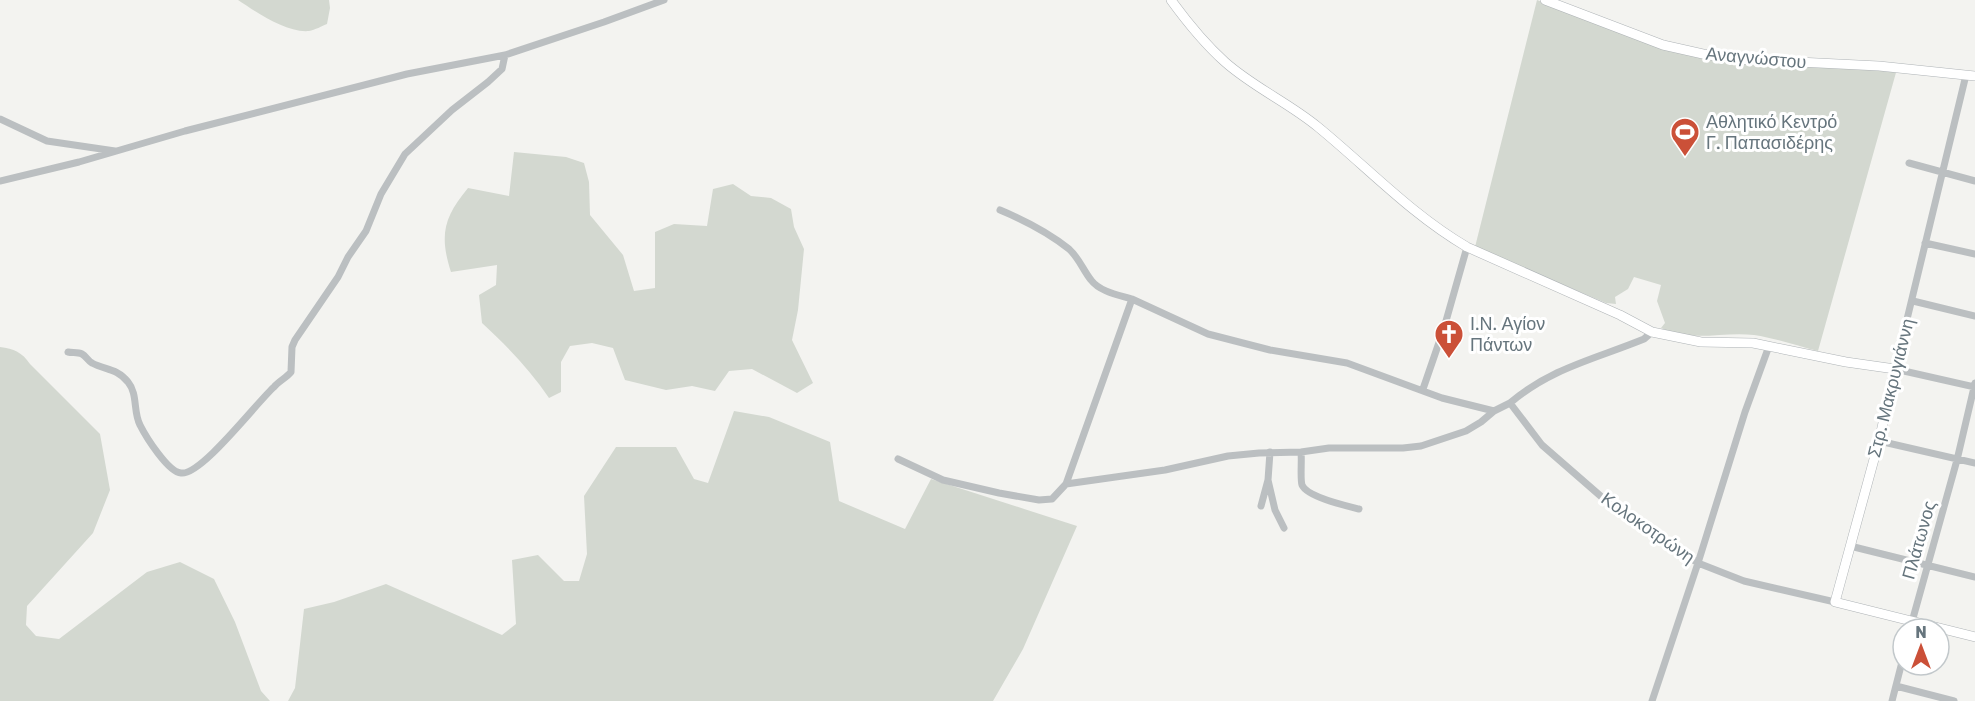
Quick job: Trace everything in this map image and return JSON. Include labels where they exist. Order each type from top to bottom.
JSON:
[{"type":"street","points":[[0,181],[118,152],[184,131],[407,74],[505,55],[664,0]]},
{"type":"street","points":[[1171,0],[1202,38],[1226,62],[1316,126],[1413,209],[1445,234],[1467,247],[1620,315],[1652,332],[1701,342],[1738,341],[1769,346],[1975,385]]},
{"type":"street","name":"Αναγνώστου","points":[[1545,0],[1663,45],[1703,54],[1736,59],[1879,66],[1971,75]]},
{"type":"street","points":[[68,352],[82,354],[91,363],[110,368],[121,375],[133,390],[140,426],[168,466],[182,474],[194,469],[213,453],[274,386],[291,372],[292,347],[295,340],[366,231],[381,194],[405,154],[452,110],[502,69],[505,55]]},
{"type":"street","name":"Στρ. Μακρυγιάννη","points":[[1835,602],[1879,441],[1925,243],[1971,75]]},
{"type":"street","points":[[0,119],[47,141],[118,152]]},
{"type":"street","points":[[1909,163],[1975,181]]},
{"type":"street","points":[[999,210],[1018,218],[1067,248],[1079,260],[1092,282],[1099,287],[1132,299],[1208,334],[1270,350],[1347,363],[1423,389],[1442,398],[1494,411]]},
{"type":"street","points":[[1925,243],[1975,254]]},
{"type":"street","points":[[1423,389],[1444,328],[1467,247]]},
{"type":"street","points":[[898,459],[943,480],[1039,500],[1052,499],[1066,484],[1132,299]]},
{"type":"street","points":[[1913,301],[1975,316]]},
{"type":"street","points":[[1066,484],[1165,470],[1228,456],[1329,448],[1421,446],[1466,430],[1481,422],[1554,372],[1644,339],[1652,332]]},
{"type":"street","points":[[1652,701],[1698,563],[1744,412],[1769,346]]},
{"type":"street","name":"Πλάτωνος","points":[[1913,617],[1957,460],[1975,385]]},
{"type":"street","name":"Κολοκοτρώνη","points":[[1510,403],[1542,445],[1604,499],[1621,513],[1698,563],[1744,581],[1835,602],[1891,619]]},
{"type":"street","points":[[1879,441],[1975,463]]},
{"type":"street","points":[[1261,506],[1268,480],[1270,452]]},
{"type":"street","points":[[1301,452],[1302,484],[1307,491],[1359,509]]},
{"type":"street","points":[[1268,480],[1275,510],[1284,528]]},
{"type":"street","points":[[1850,546],[1975,577]]},
{"type":"street","name":"Κολοκοτρώνη","points":[[1951,632],[1975,637]]},
{"type":"street","points":[[1892,701],[1898,677]]},
{"type":"street","points":[[1896,686],[1954,701]]},
{"type":"shaded area","points":[[238,0],[329,0],[330,8],[327,24],[309,31],[300,31],[272,21]]},
{"type":"shaded area","name":"Αθλητικό Κεντρό Γ. Παπασιδέρης","points":[[1537,0],[1659,45],[1705,57],[1897,69],[1818,351],[1754,335],[1695,336],[1672,332],[1661,328],[1665,323],[1657,301],[1661,285],[1634,277],[1628,289],[1615,297],[1616,304],[1606,303],[1475,247]]},
{"type":"shaded area","points":[[514,152],[566,157],[584,163],[589,182],[590,215],[623,255],[634,291],[655,288],[655,232],[674,224],[707,226],[713,189],[733,184],[751,196],[771,198],[791,209],[794,227],[804,249],[798,310],[792,340],[813,383],[797,393],[752,369],[729,371],[715,391],[692,386],[666,390],[625,380],[613,348],[592,343],[570,346],[561,362],[561,392],[549,398],[518,359],[482,323],[479,295],[496,285],[497,265],[451,272],[445,247],[449,218],[468,188],[509,196]]},
{"type":"shaded area","points":[[0,347],[21,354],[100,434],[110,490],[93,533],[27,606],[26,625],[36,636],[59,639],[147,572],[180,562],[214,579],[235,622],[261,691],[270,701],[0,701]]},
{"type":"shaded area","points":[[734,411],[769,417],[830,442],[839,501],[905,529],[931,479],[1077,526],[1023,649],[993,701],[288,701],[295,688],[304,609],[334,602],[386,584],[502,635],[516,624],[512,560],[538,555],[564,581],[579,581],[587,554],[584,496],[616,447],[676,447],[694,479],[708,483]]},
{"type":"place","name":"Αθλητικό Κεντρό Γ. Παπασιδέρης","points":[[1685,158]]},
{"type":"place","name":"Ι.Ν. Αγίον Πάντων","points":[[1449,360]]}]
